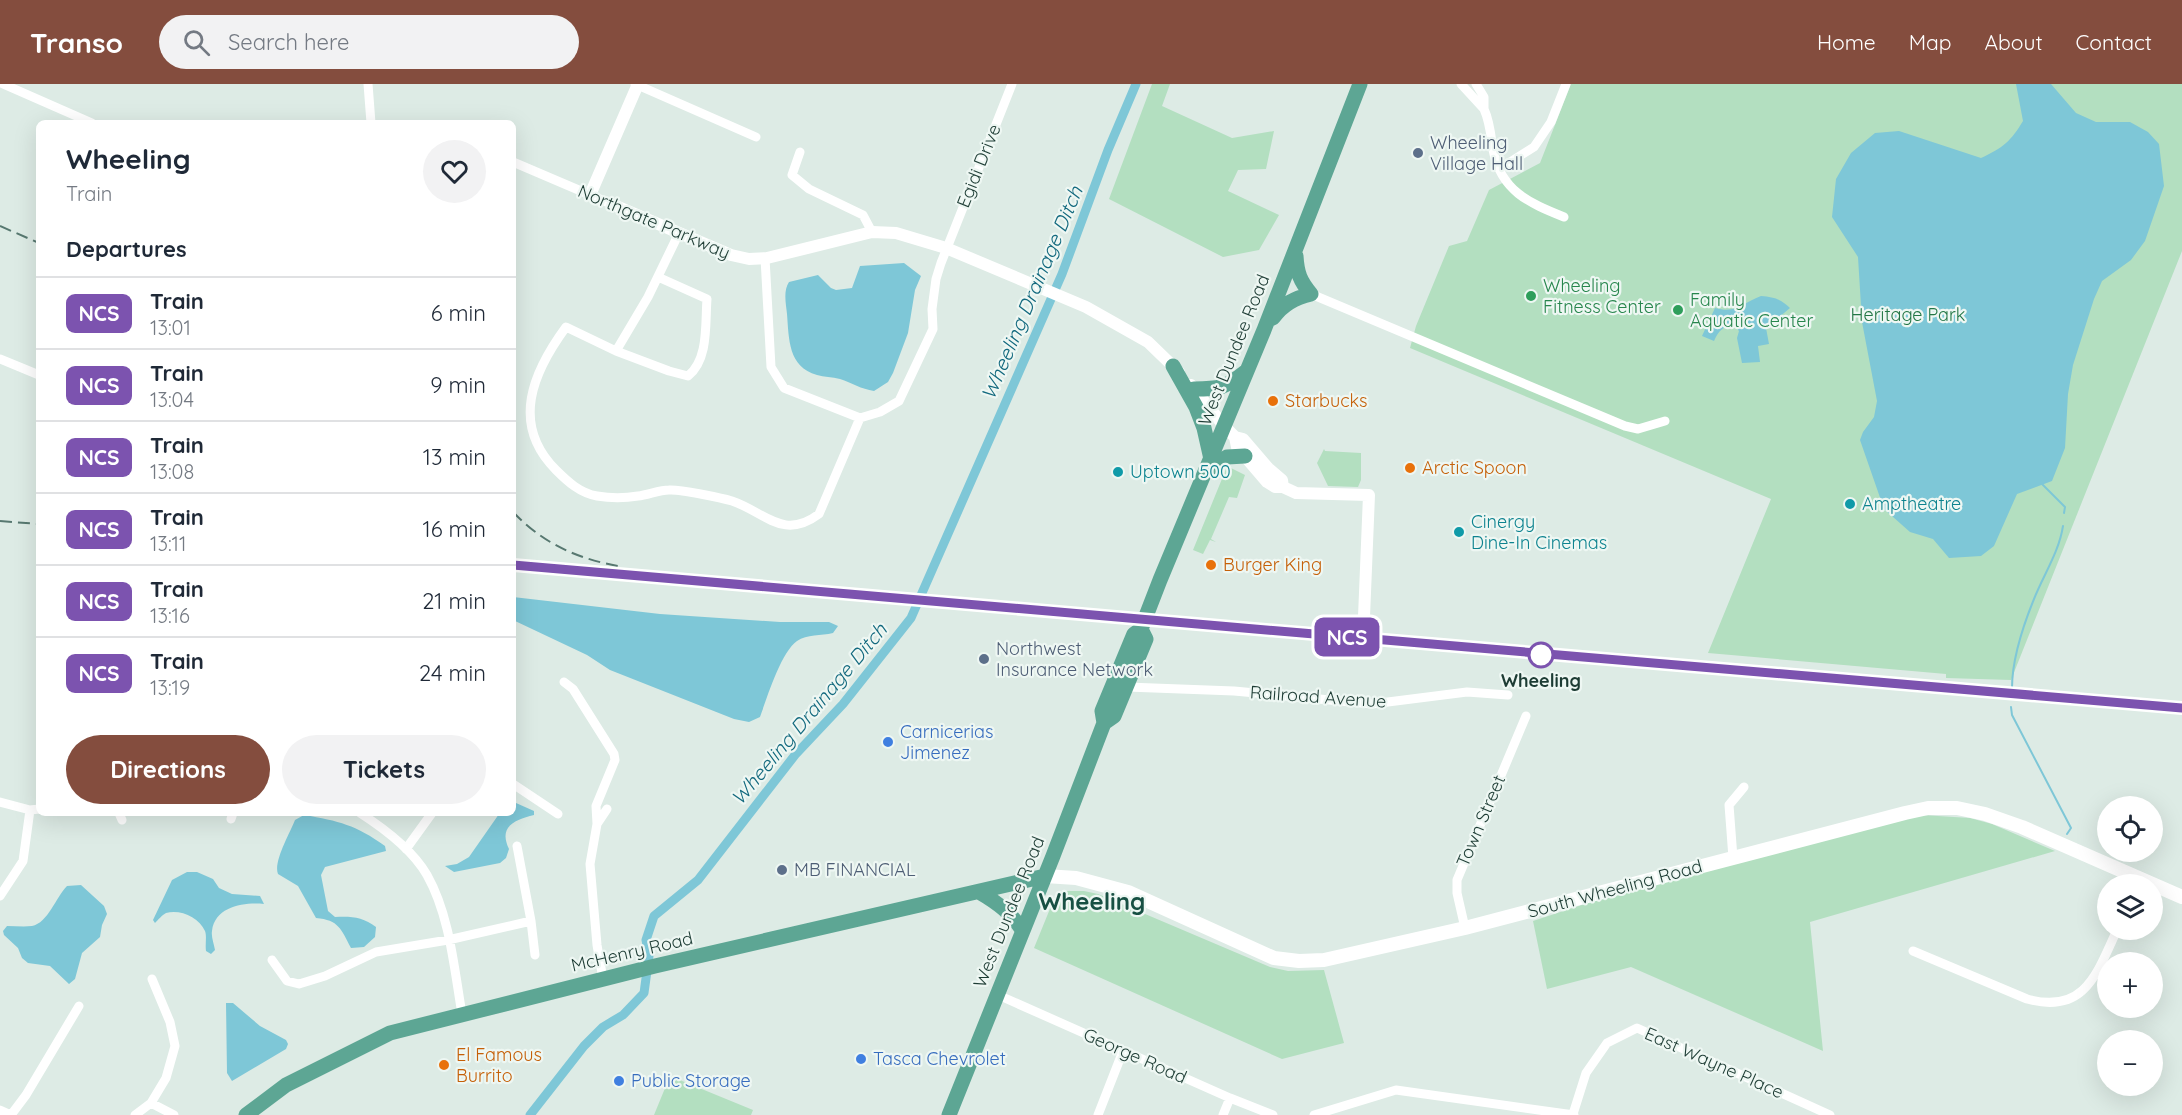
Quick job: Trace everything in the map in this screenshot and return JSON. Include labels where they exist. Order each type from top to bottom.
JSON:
[{"type":"main road","name":"West Dundee Road","points":[[949,1115],[1104,723],[1102,711],[1134,634],[1141,629],[1208,465],[1230,432],[1247,370],[1360,84]]},
{"type":"main road","points":[[1264,330],[1279,309],[1291,301],[1311,294],[1302,284],[1297,273],[1295,250]]},
{"type":"main road","points":[[1173,366],[1196,407],[1204,428],[1208,465],[1227,457],[1245,456]]},
{"type":"main road","points":[[1194,389],[1213,389],[1228,385],[1247,370]]},
{"type":"main road","name":"West Dundee Road","points":[[1104,723],[1114,716],[1146,639],[1141,629]]},
{"type":"main road","name":"South Wheeling Road","points":[[1045,876],[1076,878],[1128,892],[1274,958],[1299,961],[1324,960],[1465,928],[1928,808],[1957,808],[1985,814],[2022,827],[2123,874]]},
{"type":"main road","name":"McHenry Road","points":[[246,1115],[286,1085],[390,1033],[655,966],[1045,876]]},
{"type":"main road","name":"South Wheeling Road","points":[[2163,890],[2182,897]]},
{"type":"main road","points":[[979,892],[1003,906],[1023,931]]},
{"type":"street","points":[[3,84],[85,120]]},
{"type":"street","points":[[368,84],[370,120]]},
{"type":"street","points":[[590,195],[637,84],[756,137]]},
{"type":"street","name":"Egidi Drive","points":[[946,248],[1012,84]]},
{"type":"street","points":[[1461,84],[1484,109],[1488,118],[1494,153],[1508,186],[1522,198],[1564,218]]},
{"type":"street","points":[[1476,84],[1484,97],[1484,109]]},
{"type":"street","points":[[1499,169],[1534,147],[1551,122],[1566,84]]},
{"type":"street","points":[[801,152],[792,175],[809,189],[863,215],[872,232]]},
{"type":"street","name":"Northgate Parkway","points":[[516,163],[731,255],[749,259],[765,258],[872,232],[896,233],[946,248],[1086,307],[1138,335],[1173,366],[1230,432],[1237,447],[1267,482],[1275,487],[1283,487],[1296,493],[1369,495],[1364,617]]},
{"type":"street","points":[[616,351],[648,297],[679,233]]},
{"type":"street","points":[[765,258],[771,367],[784,388],[860,418],[880,412],[899,400],[921,357],[933,329],[932,309],[936,279],[946,248]]},
{"type":"street","points":[[658,277],[707,299],[702,357],[696,369],[688,376],[616,351],[566,327],[550,348],[534,385],[530,409],[531,432],[544,458],[573,487],[596,496],[636,497],[670,489],[732,501],[781,525],[807,523],[819,514],[860,418]]},
{"type":"street","points":[[1311,294],[1625,426],[1638,429],[1665,421]]},
{"type":"street","points":[[0,359],[36,374]]},
{"type":"street","name":"Northgate Parkway","points":[[1230,432],[1243,439],[1268,468],[1282,480],[1283,487]]},
{"type":"street","points":[[564,682],[573,689],[614,754],[614,763],[596,806],[597,825],[590,864],[596,934],[603,979]]},
{"type":"street","name":"Railroad Avenue","points":[[1127,687],[1234,692],[1372,704],[1467,692],[1508,695]]},
{"type":"street","name":"Town Street","points":[[1465,928],[1457,893],[1457,880],[1526,716]]},
{"type":"street","points":[[516,785],[558,814]]},
{"type":"street","points":[[1733,858],[1729,805],[1744,787]]},
{"type":"street","points":[[0,802],[34,810],[23,861],[0,896]]},
{"type":"street","points":[[597,825],[607,809]]},
{"type":"street","points":[[364,816],[406,849],[427,874],[441,904],[462,1014]]},
{"type":"street","points":[[406,849],[430,816]]},
{"type":"street","points":[[517,846],[535,955]]},
{"type":"street","points":[[272,960],[287,981],[299,984],[325,976],[376,952],[448,940],[531,921]]},
{"type":"street","points":[[1913,951],[2027,999],[2045,1004],[2066,1001],[2083,991],[2094,979],[2112,940]]},
{"type":"street","points":[[135,1115],[151,1103],[166,1078],[175,1046],[170,1022],[152,979]]},
{"type":"street","name":"George Road","points":[[998,994],[1123,1051],[1273,1115]]},
{"type":"street","points":[[0,1110],[11,1115],[26,1095],[79,1006]]},
{"type":"street","name":"East Wayne Place","points":[[1574,1115],[1586,1072],[1607,1043],[1637,1028],[1810,1111],[1830,1115]]},
{"type":"street","points":[[1098,1115],[1123,1051]]},
{"type":"street","points":[[1314,1115],[1396,1090],[1574,1115]]},
{"type":"street","points":[[1223,1115],[1230,1098]]},
{"type":"street","points":[[151,1103],[174,1115]]},
{"type":"green space","points":[[1152,84],[1170,84],[1162,106],[1232,138],[1274,131],[1266,169],[1238,170],[1228,191],[1279,215],[1259,250],[1223,257],[1109,199]]},
{"type":"green space","name":"Heritage Park","points":[[1571,84],[2182,84],[2182,251],[2011,680],[1946,678],[1946,674],[1708,653],[1771,499],[1410,348],[1416,326],[1449,246],[1467,241],[1489,190],[1540,163]]},
{"type":"green space","points":[[1324,449],[1325,451],[1361,453],[1361,480],[1358,487],[1328,486],[1317,463]]},
{"type":"green space","points":[[1231,468],[1245,475],[1237,498],[1229,497],[1211,539],[1216,542],[1210,540],[1203,554],[1193,550],[1226,469]]},
{"type":"green space","points":[[1922,815],[1970,818],[1992,824],[2055,851],[1810,922],[1823,1051],[1631,967],[1547,989],[1533,921],[1600,899]]},
{"type":"green space","points":[[1062,891],[1084,891],[1098,894],[1270,967],[1288,971],[1324,970],[1344,1043],[1282,1059],[1034,948],[1056,894]]},
{"type":"green space","points":[[670,1076],[753,1110],[751,1115],[654,1115]]},
{"type":"water","points":[[2016,84],[2051,84],[2076,113],[2096,122],[2130,122],[2148,132],[2159,144],[2164,186],[2145,241],[2131,260],[2102,281],[2094,299],[2073,365],[2068,394],[2065,448],[2052,481],[2017,494],[1994,546],[1981,556],[1949,558],[1933,539],[1910,532],[1884,509],[1860,440],[1874,417],[1877,401],[1862,322],[1858,257],[1832,217],[1836,179],[1851,153],[1875,133],[1899,131],[1981,158],[1989,154],[2006,143],[2023,121]]},
{"type":"water","points":[[904,263],[921,276],[915,290],[908,333],[888,382],[874,391],[840,379],[817,375],[800,366],[792,351],[788,333],[785,298],[789,282],[818,275],[836,290],[852,288],[860,266]]},
{"type":"water","points":[[1761,296],[1777,299],[1790,308],[1766,328],[1769,344],[1758,346],[1760,362],[1742,363],[1737,338],[1739,331],[1734,325],[1721,330],[1714,341],[1702,336],[1715,308],[1734,309]]},
{"type":"water","points":[[516,597],[660,614],[780,622],[829,622],[838,626],[833,633],[805,637],[791,647],[775,676],[760,717],[749,722],[734,719],[610,670],[587,655],[516,621]]},
{"type":"water","points":[[516,803],[534,811],[534,815],[515,822],[507,829],[506,841],[509,849],[506,858],[500,863],[454,872],[445,866],[457,864],[469,857],[498,816],[516,816]]},
{"type":"water","points":[[302,816],[327,819],[365,833],[385,846],[386,851],[325,867],[321,875],[328,911],[335,917],[357,918],[376,927],[375,937],[364,947],[351,948],[335,923],[316,918],[298,886],[278,874],[280,855],[295,820]]},
{"type":"water","points":[[187,872],[197,872],[213,879],[219,888],[232,894],[260,896],[264,904],[232,907],[219,916],[212,931],[215,950],[211,954],[206,951],[205,931],[194,918],[183,913],[171,912],[166,913],[155,923],[153,920],[172,880]]},
{"type":"water","points":[[81,885],[104,906],[107,914],[100,937],[82,953],[75,979],[69,984],[50,966],[28,963],[3,931],[7,926],[38,924],[67,886]]},
{"type":"water","points":[[226,1003],[233,1003],[260,1026],[286,1040],[288,1044],[286,1049],[232,1081],[227,1073]]},
{"type":"waterway","name":"Wheeling Drainage Ditch","points":[[530,1115],[584,1046],[603,1027],[623,1015],[644,993],[649,956],[646,940],[654,916],[698,880],[795,755],[843,704],[911,618],[1062,274],[1108,150],[1136,84]]},
{"type":"waterway","points":[[2042,484],[2065,507],[2064,513]]},
{"type":"waterway","points":[[2012,688],[2016,654],[2022,631],[2055,554],[2063,526]]},
{"type":"waterway","points":[[2011,707],[2012,715],[2071,828],[2067,834]]},
{"type":"railway","points":[[0,226],[36,242]]},
{"type":"railway","points":[[516,515],[537,533],[563,549],[591,560],[623,567]]},
{"type":"railway","points":[[0,521],[36,524]]},
{"type":"railway","points":[[516,565],[1130,617],[1576,658],[2182,708]]},
{"type":"train","name":"NCS","points":[[516,565],[1130,617],[1576,658],[2182,708]]},
{"type":"place","name":"Wheeling Village Hall","points":[[1418,153]]},
{"type":"place","name":"Wheeling Fitness Center","points":[[1531,296]]},
{"type":"place","name":"Family Aquatic Center","points":[[1678,310]]},
{"type":"place","name":"Starbucks","points":[[1273,401]]},
{"type":"place","name":"Arctic Spoon","points":[[1410,468]]},
{"type":"place","name":"Uptown 500","points":[[1118,472]]},
{"type":"place","name":"Amptheatre","points":[[1850,504]]},
{"type":"place","name":"Cinergy Dine-In Cinemas","points":[[1459,532]]},
{"type":"place","name":"Burger King","points":[[1211,565]]},
{"type":"place","name":"Wheeling","points":[[1541,655]]},
{"type":"place","name":"Northwest Insurance Network","points":[[984,659]]},
{"type":"place","name":"Carnicerias Jimenez","points":[[888,742]]},
{"type":"place","name":"MB FINANCIAL","points":[[782,870]]},
{"type":"place","name":"Tasca Chevrolet","points":[[861,1059]]},
{"type":"place","name":"El Famous Burrito","points":[[444,1065]]},
{"type":"place","name":"Public Storage","points":[[619,1081]]},
{"type":"district","name":"Wheeling","points":[[1092,902]]}]
